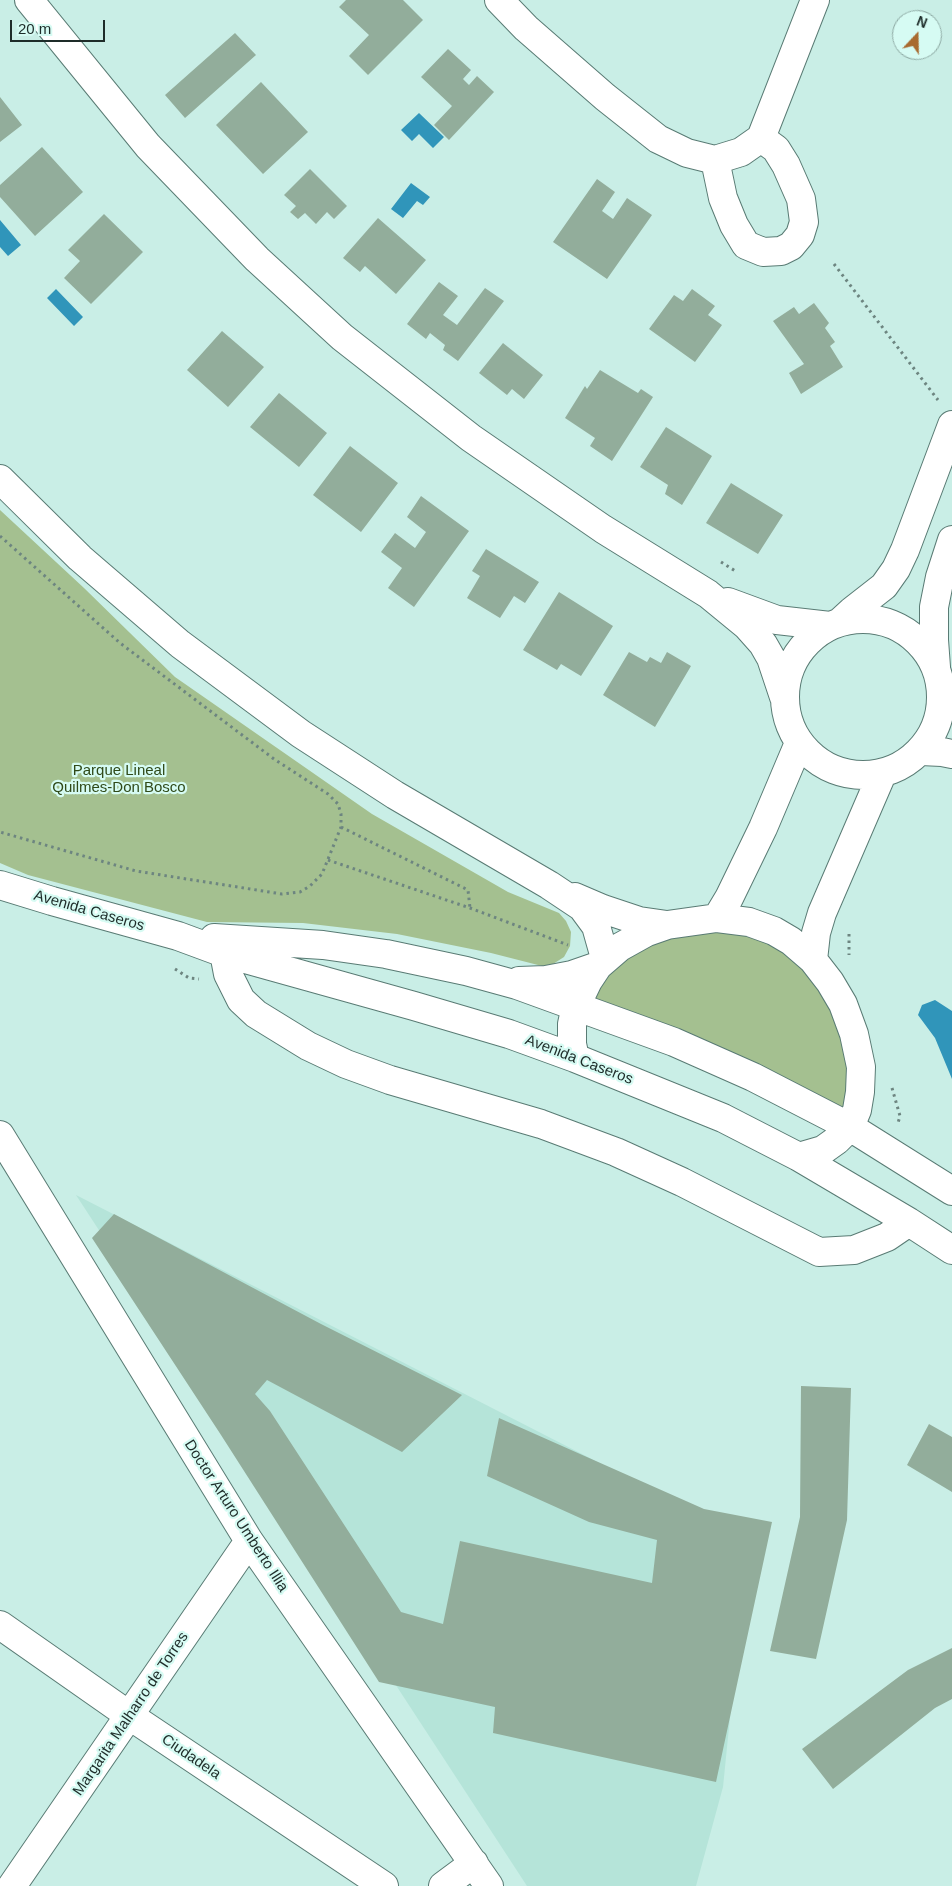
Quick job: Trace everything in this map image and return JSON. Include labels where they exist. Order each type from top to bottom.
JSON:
[{"type":"street","points":[[29,0],[148,146],[257,260],[342,337],[471,438],[603,529],[708,594],[747,626],[763,644],[771,658],[784,697],[788,721],[799,743],[816,759],[836,771],[859,776],[882,774],[903,765],[921,751],[933,734],[940,714],[939,680],[934,640],[934,606],[940,577],[952,540]]},
{"type":"street","points":[[500,0],[526,28],[598,91],[658,139],[687,153],[715,160],[741,152],[761,138],[815,0]]},
{"type":"street","points":[[715,160],[723,198],[734,225],[746,245],[763,252],[781,251],[791,246],[800,235],[804,222],[801,200],[786,165],[776,149],[761,138]]},
{"type":"street","points":[[784,697],[788,675],[797,655],[811,638],[835,624],[884,586],[896,569],[905,550],[946,414]]},
{"type":"street","points":[[0,479],[80,558],[180,644],[294,728],[395,795],[549,885],[582,907],[596,926],[601,962],[588,980],[576,1006],[572,1024],[575,1058]]},
{"type":"street","points":[[708,594],[777,620],[835,624],[863,619],[886,622],[908,632],[925,648],[939,680],[952,720]]},
{"type":"street","points":[[717,918],[729,898],[763,828],[799,743]]},
{"type":"street","points":[[921,751],[952,754]]},
{"type":"street","points":[[813,960],[816,933],[822,913],[882,774]]},
{"type":"street","name":"Avenida Caseros","points":[[0,885],[178,936],[224,953],[509,1034],[575,1058],[724,1118],[799,1157],[909,1222],[952,1250]]},
{"type":"street","points":[[549,885],[602,909],[638,921],[667,926]]},
{"type":"street","points":[[492,978],[519,981],[546,980],[572,975],[601,962],[620,947],[647,932],[667,926],[717,918],[749,922],[774,931],[791,940],[813,960],[843,1004],[854,1034],[861,1067],[857,1110],[850,1127],[823,1150],[799,1157]]},
{"type":"street","name":"Avenida Caseros","points":[[178,936],[323,945],[386,954],[492,978],[674,1042],[753,1077],[850,1127],[952,1191]]},
{"type":"street","points":[[224,953],[228,974],[242,1000],[256,1014],[308,1046],[346,1064],[390,1080],[540,1124],[616,1152],[682,1182],[820,1252],[854,1250],[887,1237],[909,1222]]},
{"type":"street","points":[[860,1092],[877,1132],[901,1158]]},
{"type":"street","name":"Doctor Arturo Umberto Illia","points":[[0,1134],[7,1168],[249,1541],[489,1886]]},
{"type":"street","name":"Margarita Malharro de Torres","points":[[12,1886],[249,1541]]},
{"type":"street","name":"Ciudadela","points":[[0,1625],[130,1716],[384,1886]]},
{"type":"street","points":[[443,1886],[474,1864]]},
{"type":"path","points":[[834,264],[946,414]]},
{"type":"path","points":[[0,536],[120,642],[274,759],[328,794],[338,804],[341,814],[341,827],[322,874],[310,886],[300,892],[282,894],[136,871],[0,832]]},
{"type":"path","points":[[341,827],[468,890],[470,908]]},
{"type":"path","points":[[328,860],[470,908],[601,962]]},
{"type":"path","points":[[173,968],[189,978],[234,986]]},
{"type":"shaded area","points":[[76,1195],[748,1539],[723,1787],[696,1886],[527,1886]]},
{"type":"green space","name":"Parque Lineal Quilmes-Don Bosco","points":[[0,510],[84,588],[175,677],[372,814],[508,892],[559,913],[566,921],[571,932],[570,946],[564,957],[553,964],[542,966],[491,953],[397,934],[303,923],[207,922],[28,875],[0,863]]},
{"type":"green space","points":[[774,931],[854,1034],[850,1127],[577,1006],[647,932]]},
{"type":"water","points":[[419,113],[444,137],[433,148],[419,134],[412,141],[401,130]]},
{"type":"water","points":[[411,183],[430,197],[423,205],[417,201],[403,218],[391,209]]},
{"type":"water","points":[[0,220],[21,245],[8,256],[0,247]]},
{"type":"water","points":[[56,289],[83,317],[74,326],[47,298]]},
{"type":"water","points":[[935,1000],[952,1011],[952,1079],[935,1038],[918,1015],[922,1005]]},
{"type":"building","points":[[346,0],[403,0],[423,20],[368,75],[349,56],[369,35],[339,7]]},
{"type":"building","points":[[235,33],[256,55],[185,118],[165,95]]},
{"type":"building","points":[[448,49],[471,70],[463,79],[469,85],[477,76],[494,92],[449,140],[434,125],[452,106],[421,77]]},
{"type":"building","points":[[261,82],[308,132],[263,174],[216,125]]},
{"type":"building","points":[[0,97],[22,125],[0,142]]},
{"type":"building","points":[[42,147],[83,192],[35,236],[0,197],[0,185]]},
{"type":"building","points":[[310,169],[347,206],[334,219],[327,212],[316,224],[305,213],[298,219],[290,212],[296,206],[284,195]]},
{"type":"building","points":[[597,179],[615,192],[602,211],[613,219],[627,198],[652,215],[607,279],[553,242]]},
{"type":"building","points":[[104,214],[143,252],[91,304],[64,278],[80,261],[68,250]]},
{"type":"building","points":[[378,218],[426,260],[396,294],[365,266],[360,272],[343,258]]},
{"type":"building","points":[[439,282],[458,296],[443,315],[457,325],[485,288],[504,301],[458,361],[443,350],[445,345],[430,333],[426,339],[407,324]]},
{"type":"building","points":[[692,289],[715,306],[708,315],[722,325],[695,362],[649,329],[674,295],[683,301]]},
{"type":"building","points":[[814,303],[829,323],[825,328],[835,342],[830,346],[843,367],[801,394],[789,373],[804,364],[773,321],[794,307],[799,314]]},
{"type":"building","points":[[222,331],[264,367],[228,407],[187,370]]},
{"type":"building","points":[[503,343],[543,375],[524,399],[512,389],[507,395],[479,373]]},
{"type":"building","points":[[600,370],[638,393],[641,389],[653,397],[612,461],[590,446],[595,438],[565,418],[585,386],[587,389]]},
{"type":"building","points":[[279,393],[327,433],[299,467],[250,427]]},
{"type":"building","points":[[666,427],[712,456],[682,505],[665,494],[668,485],[640,467]]},
{"type":"building","points":[[350,446],[398,483],[361,532],[313,495]]},
{"type":"building","points":[[731,483],[783,515],[758,554],[706,523]]},
{"type":"building","points":[[421,496],[469,531],[414,607],[388,588],[402,568],[381,552],[395,533],[415,548],[426,532],[407,517]]},
{"type":"building","points":[[486,549],[539,582],[525,603],[514,596],[500,618],[467,598],[480,576],[472,571]]},
{"type":"building","points":[[559,592],[613,626],[581,676],[561,664],[557,670],[523,650]]},
{"type":"building","points":[[629,652],[647,662],[650,657],[661,663],[667,652],[691,666],[655,727],[603,695]]},
{"type":"building","points":[[114,1214],[321,1324],[462,1395],[402,1452],[267,1380],[255,1394],[270,1411],[401,1612],[443,1624],[460,1541],[652,1583],[657,1540],[589,1522],[487,1476],[499,1418],[704,1509],[772,1522],[716,1782],[493,1733],[495,1707],[379,1682],[92,1238]]},
{"type":"building","points":[[801,1386],[851,1388],[847,1520],[816,1659],[770,1651],[800,1517]]},
{"type":"building","points":[[929,1424],[952,1437],[952,1492],[907,1465]]},
{"type":"building","points":[[952,1648],[952,1699],[935,1708],[833,1789],[802,1749],[908,1670]]}]
